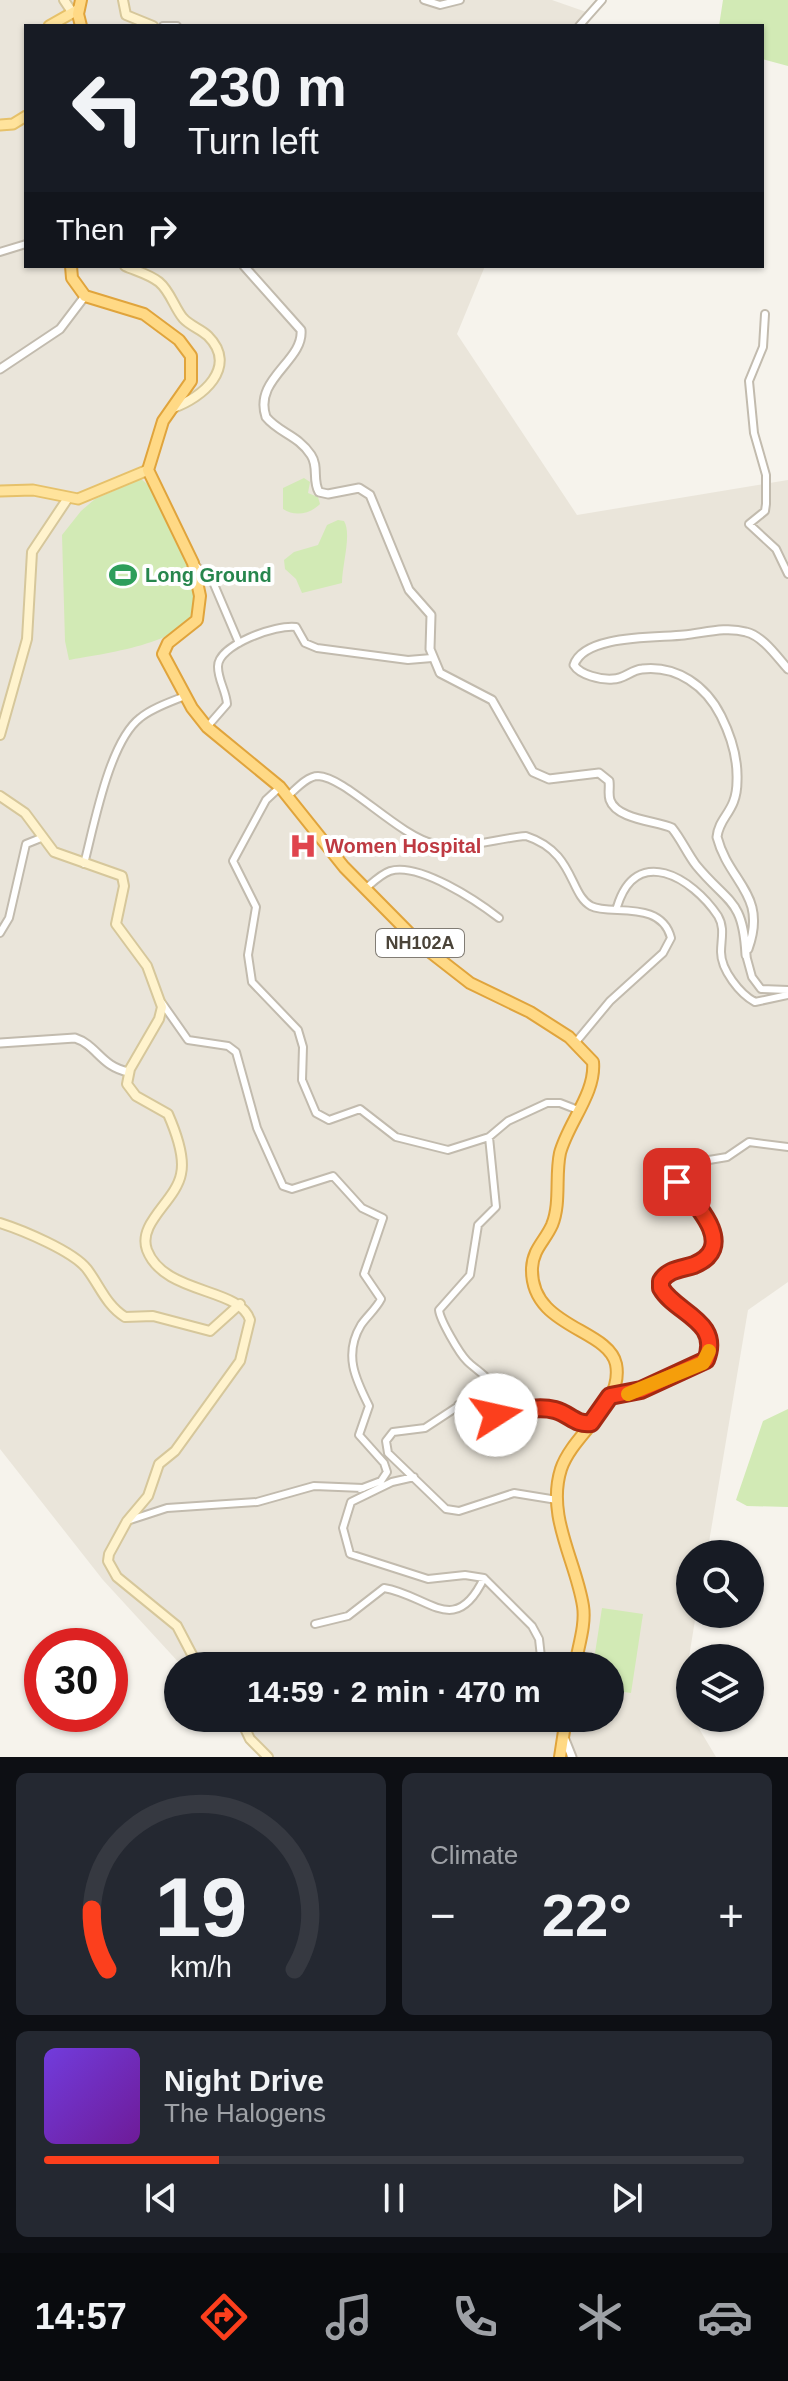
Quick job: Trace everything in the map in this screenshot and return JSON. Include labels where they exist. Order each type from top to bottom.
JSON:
[{"type":"highway","points":[[71,268],[72,278],[85,296],[144,314],[187,347],[193,364],[191,381],[170,408],[148,470]]},
{"type":"highway","name":"NH102A","points":[[148,470],[193,563],[200,596],[197,620],[168,643],[163,654],[185,696],[207,727],[284,791],[314,834],[365,889],[458,975],[530,1012],[576,1042]]},
{"type":"highway","points":[[576,1042],[589,1053],[594,1070],[558,1161],[553,1222],[538,1246],[532,1274],[540,1297],[551,1312],[608,1349],[615,1359],[615,1383],[610,1396],[566,1458],[557,1500],[583,1611],[577,1652]]},
{"type":"highway","points":[[560,1757],[564,1732]]},
{"type":"main road","points":[[52,24],[77,7],[64,0]]},
{"type":"main road","points":[[123,0],[126,15],[148,24]]},
{"type":"main road","points":[[0,125],[13,124],[24,117]]},
{"type":"main road","points":[[129,268],[159,282],[182,316],[208,336],[218,350],[218,371],[207,389],[170,408]]},
{"type":"main road","points":[[0,491],[33,490],[68,498],[87,497],[148,470]]},
{"type":"main road","points":[[0,735],[25,653],[32,552],[68,498]]},
{"type":"main road","points":[[0,796],[25,813],[54,852],[83,865],[122,876],[124,886],[116,924],[147,966],[161,1002],[159,1019],[129,1072],[127,1084],[136,1096],[168,1114],[182,1167],[178,1185],[145,1233],[149,1255],[171,1278],[240,1304],[248,1313],[250,1328],[240,1361],[175,1451],[159,1464],[148,1496],[127,1521],[109,1554],[111,1570],[131,1591],[177,1626],[191,1652]]},
{"type":"main road","points":[[0,1223],[20,1227],[78,1259],[109,1303],[125,1317],[153,1316],[210,1331],[240,1304]]},
{"type":"main road","points":[[247,1732],[268,1757]]},
{"type":"street","points":[[424,0],[440,5],[460,0]]},
{"type":"street","points":[[581,24],[602,0]]},
{"type":"street","points":[[0,252],[24,245]]},
{"type":"street","points":[[246,268],[301,330],[298,348],[279,367],[268,388],[264,405],[266,417],[292,433],[310,453],[316,465],[319,492],[328,494],[359,488],[373,498],[409,590],[431,615],[429,641],[432,658],[447,679],[489,697],[496,704],[528,765],[538,775],[549,779],[599,773],[609,781],[609,798],[614,806],[646,823],[672,828],[697,866],[738,908],[744,924],[746,955],[752,977],[761,989],[788,993]]},
{"type":"street","points":[[0,369],[60,329],[85,296]]},
{"type":"street","points":[[765,314],[763,347],[749,381],[754,433],[766,475],[766,504],[765,511],[749,524],[776,549],[788,574]]},
{"type":"street","points":[[193,563],[213,582],[239,643]]},
{"type":"street","points":[[207,727],[227,704],[218,663],[224,651],[289,626],[299,630],[305,643],[317,648],[408,660],[432,658]]},
{"type":"street","points":[[746,955],[755,923],[754,909],[717,837],[721,824],[736,802],[738,777],[733,747],[716,705],[699,686],[666,671],[640,669],[613,679],[584,674],[574,665],[577,658],[587,651],[641,635],[728,630],[749,632],[757,637],[788,669]]},
{"type":"street","points":[[83,865],[111,766],[128,732],[140,718],[185,696]]},
{"type":"street","points":[[576,1042],[610,1001],[663,953],[671,938],[663,924],[649,915],[617,907],[595,908],[587,903],[561,858],[539,840],[526,836],[437,845],[396,825],[337,784],[318,776],[266,800],[233,861],[256,907],[249,945],[250,974],[265,999],[298,1030],[303,1047],[302,1080],[316,1113],[329,1120],[360,1109],[387,1133],[436,1150],[458,1149],[489,1137],[508,1121],[547,1103],[560,1103],[578,1110]]},
{"type":"street","points":[[0,933],[9,918],[26,844],[41,838]]},
{"type":"street","points":[[365,889],[393,870],[412,872],[462,892],[499,918]]},
{"type":"street","points":[[617,907],[624,889],[636,875],[656,871],[671,875],[717,915],[723,931],[722,963],[743,994],[755,1002],[788,993]]},
{"type":"street","points":[[161,1002],[188,1040],[228,1046],[236,1052],[260,1135],[283,1186],[292,1189],[333,1176],[362,1208],[383,1218],[364,1274],[381,1299],[359,1329],[353,1362],[356,1385],[369,1406],[359,1435],[387,1472],[381,1481],[360,1489]]},
{"type":"street","points":[[0,1043],[75,1038],[83,1040],[112,1068],[129,1072]]},
{"type":"street","points":[[489,1137],[496,1207],[478,1225],[470,1275],[439,1310],[443,1323],[464,1358],[494,1386],[496,1397],[492,1403],[465,1402],[455,1406],[425,1428],[399,1429],[388,1436],[386,1447],[396,1462],[436,1502],[452,1511],[514,1493],[557,1500]]},
{"type":"street","points":[[610,1396],[641,1390],[703,1363],[708,1356],[708,1338],[702,1325],[661,1288],[661,1281],[669,1272],[699,1262],[711,1246],[713,1236],[707,1217],[677,1182],[677,1169],[685,1164],[727,1157],[749,1142],[788,1147]]},
{"type":"street","points":[[455,1406],[496,1415],[543,1407],[561,1412],[578,1424],[591,1423]]},
{"type":"street","points":[[392,1482],[396,1462]]},
{"type":"street","points":[[414,1477],[392,1482],[357,1497],[347,1508],[343,1528],[350,1554],[428,1579],[465,1575],[484,1578],[532,1626],[539,1639],[540,1652]]},
{"type":"street","points":[[127,1521],[167,1508],[257,1502],[314,1486],[379,1488]]},
{"type":"street","points":[[315,1624],[348,1616],[384,1588],[439,1609],[461,1608],[471,1602],[484,1578]]},
{"type":"street","points":[[566,1732],[572,1757]]},
{"type":"shaded area","points":[[0,0],[552,0],[592,14],[588,24],[24,24],[24,268],[484,268],[457,334],[577,515],[788,480],[788,1282],[748,1310],[709,1540],[676,1540],[676,1628],[694,1628],[691,1644],[676,1644],[676,1732],[701,1732],[716,1757],[265,1757],[242,1732],[624,1732],[624,1652],[169,1652],[103,1580],[0,1449]]},
{"type":"green space","points":[[723,0],[788,0],[788,66],[764,60],[764,24],[719,24]]},
{"type":"green space","points":[[304,478],[310,482],[308,493],[318,497],[320,504],[302,513],[283,509],[283,488]]},
{"type":"green space","points":[[141,479],[162,502],[178,533],[194,580],[196,607],[190,620],[161,638],[69,660],[65,641],[62,535],[95,499]]},
{"type":"green space","points":[[344,521],[347,534],[342,583],[302,593],[296,579],[285,569],[284,560],[294,552],[318,545],[327,525]]},
{"type":"green space","points":[[788,1409],[788,1507],[747,1506],[736,1500],[763,1421]]},
{"type":"green space","points":[[602,1608],[643,1614],[631,1693],[624,1692],[624,1652],[595,1652]]},
{"type":"slow traffic","points":[[628,1394],[703,1363],[709,1351]]},
{"type":"place","name":"Long Ground","points":[[123,575]]},
{"type":"place","name":"Women Hospital","points":[[303,846]]},
{"type":"route","points":[[496,1415],[543,1407],[561,1412],[578,1424],[591,1423],[610,1396],[641,1390],[706,1360],[710,1350],[702,1325],[661,1288],[661,1281],[669,1272],[699,1262],[711,1246],[713,1236],[707,1217],[677,1182]]}]
